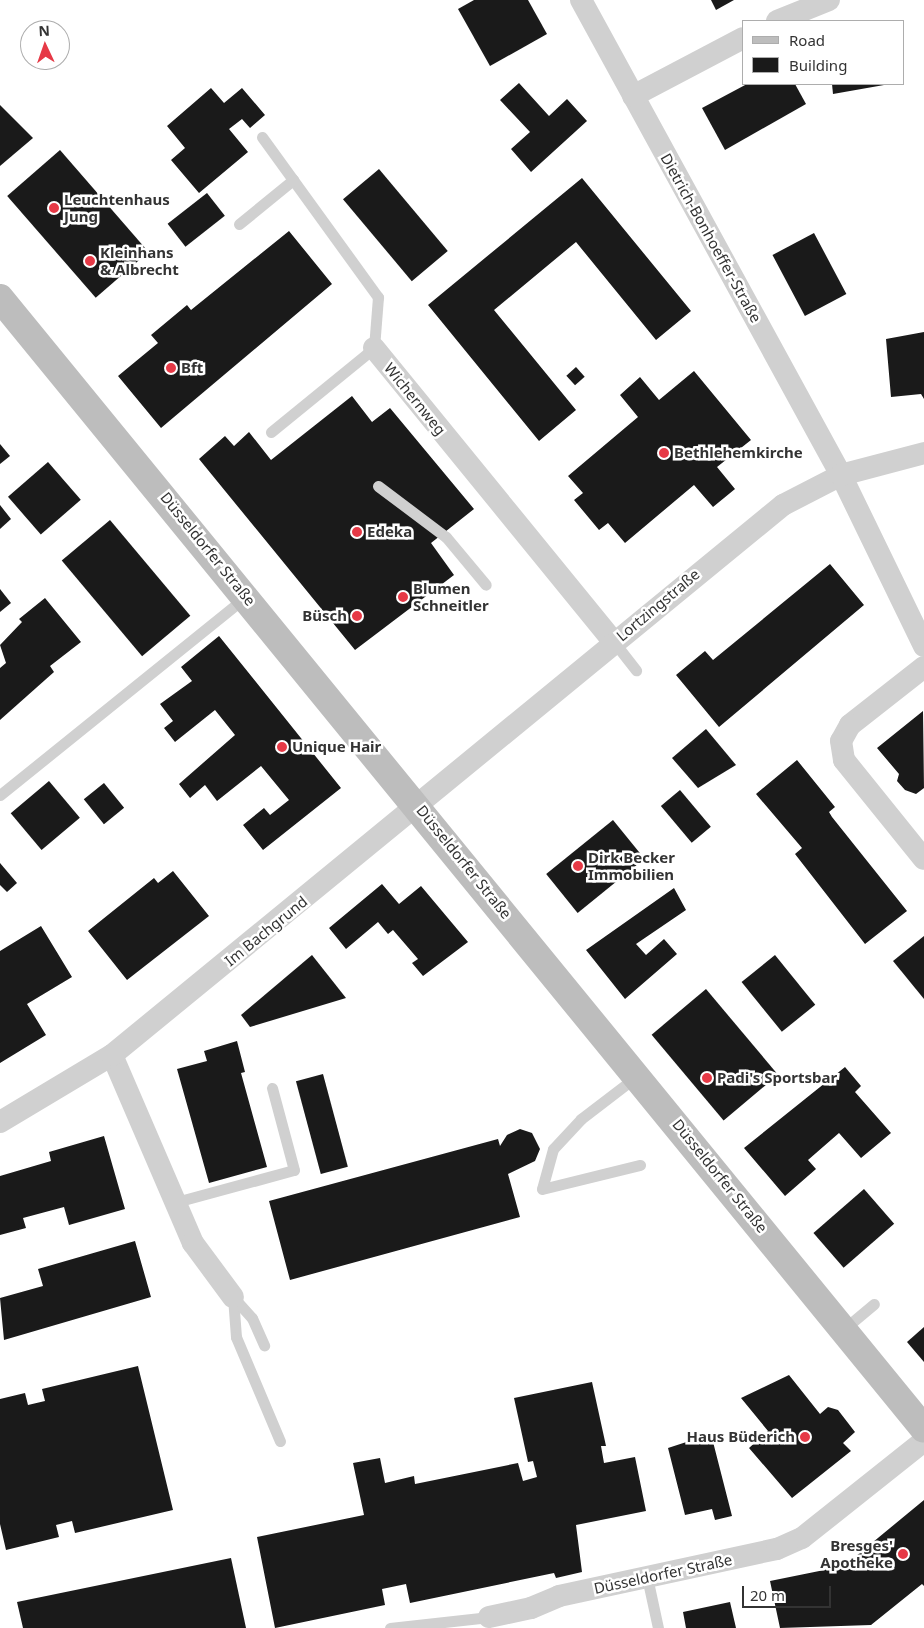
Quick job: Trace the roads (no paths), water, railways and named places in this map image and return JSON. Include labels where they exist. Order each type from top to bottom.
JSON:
[{"type":"main road","name":"Düsseldorfer Straße","points":[[0,298],[418,805],[924,1429]]},
{"type":"street","name":"Dietrich-Bonhoeffer-Straße","points":[[582,0],[841,475],[924,646]]},
{"type":"street","points":[[779,20],[829,0]]},
{"type":"street","points":[[633,96],[742,39]]},
{"type":"street","name":"Wichernweg","points":[[374,348],[563,590],[614,642]]},
{"type":"street","name":"Lortzingstraße","points":[[418,805],[783,504],[841,475],[924,453]]},
{"type":"street","points":[[924,667],[850,725],[841,741],[844,760],[924,859]]},
{"type":"street","name":"Im Bachgrund","points":[[0,1122],[112,1055],[418,805]]},
{"type":"street","points":[[112,1055],[193,1243],[233,1297]]},
{"type":"street","name":"Düsseldorfer Straße","points":[[484,1622],[647,1577],[771,1551],[802,1538],[924,1442]]},
{"type":"lane","name":"Wichernweg","points":[[262,136],[378,296],[374,348]]},
{"type":"lane","points":[[239,224],[293,180]]},
{"type":"lane","points":[[271,432],[374,348]]},
{"type":"lane","points":[[378,486],[446,537],[486,585]]},
{"type":"lane","points":[[0,794],[246,596]]},
{"type":"lane","points":[[614,642],[636,670]]},
{"type":"lane","points":[[638,1075],[557,1143],[545,1166],[542,1189],[640,1165]]},
{"type":"lane","points":[[176,1202],[294,1170],[272,1088]]},
{"type":"lane","points":[[233,1297],[252,1318],[264,1345]]},
{"type":"lane","points":[[233,1297],[236,1337],[280,1441]]},
{"type":"lane","points":[[844,1329],[874,1304]]},
{"type":"lane","points":[[647,1577],[658,1628]]},
{"type":"lane","points":[[390,1628],[484,1622]]},
{"type":"place","name":"Leuchtenhaus Jung","points":[[54,208]]},
{"type":"place","name":"Kleinhans & Albrecht","points":[[90,261]]},
{"type":"place","name":"Bft","points":[[171,368]]},
{"type":"place","name":"Bethlehemkirche","points":[[664,453]]},
{"type":"place","name":"Edeka","points":[[357,532]]},
{"type":"place","name":"Blumen Schneitler","points":[[403,597]]},
{"type":"place","name":"Büsch","points":[[357,616]]},
{"type":"place","name":"Unique Hair","points":[[282,747]]},
{"type":"place","name":"Dirk Becker Immobilien","points":[[578,866]]},
{"type":"place","name":"Padi's Sportsbar","points":[[707,1078]]},
{"type":"place","name":"Haus Büderich","points":[[805,1437]]},
{"type":"place","name":"Bresges' Apotheke","points":[[903,1554]]}]
